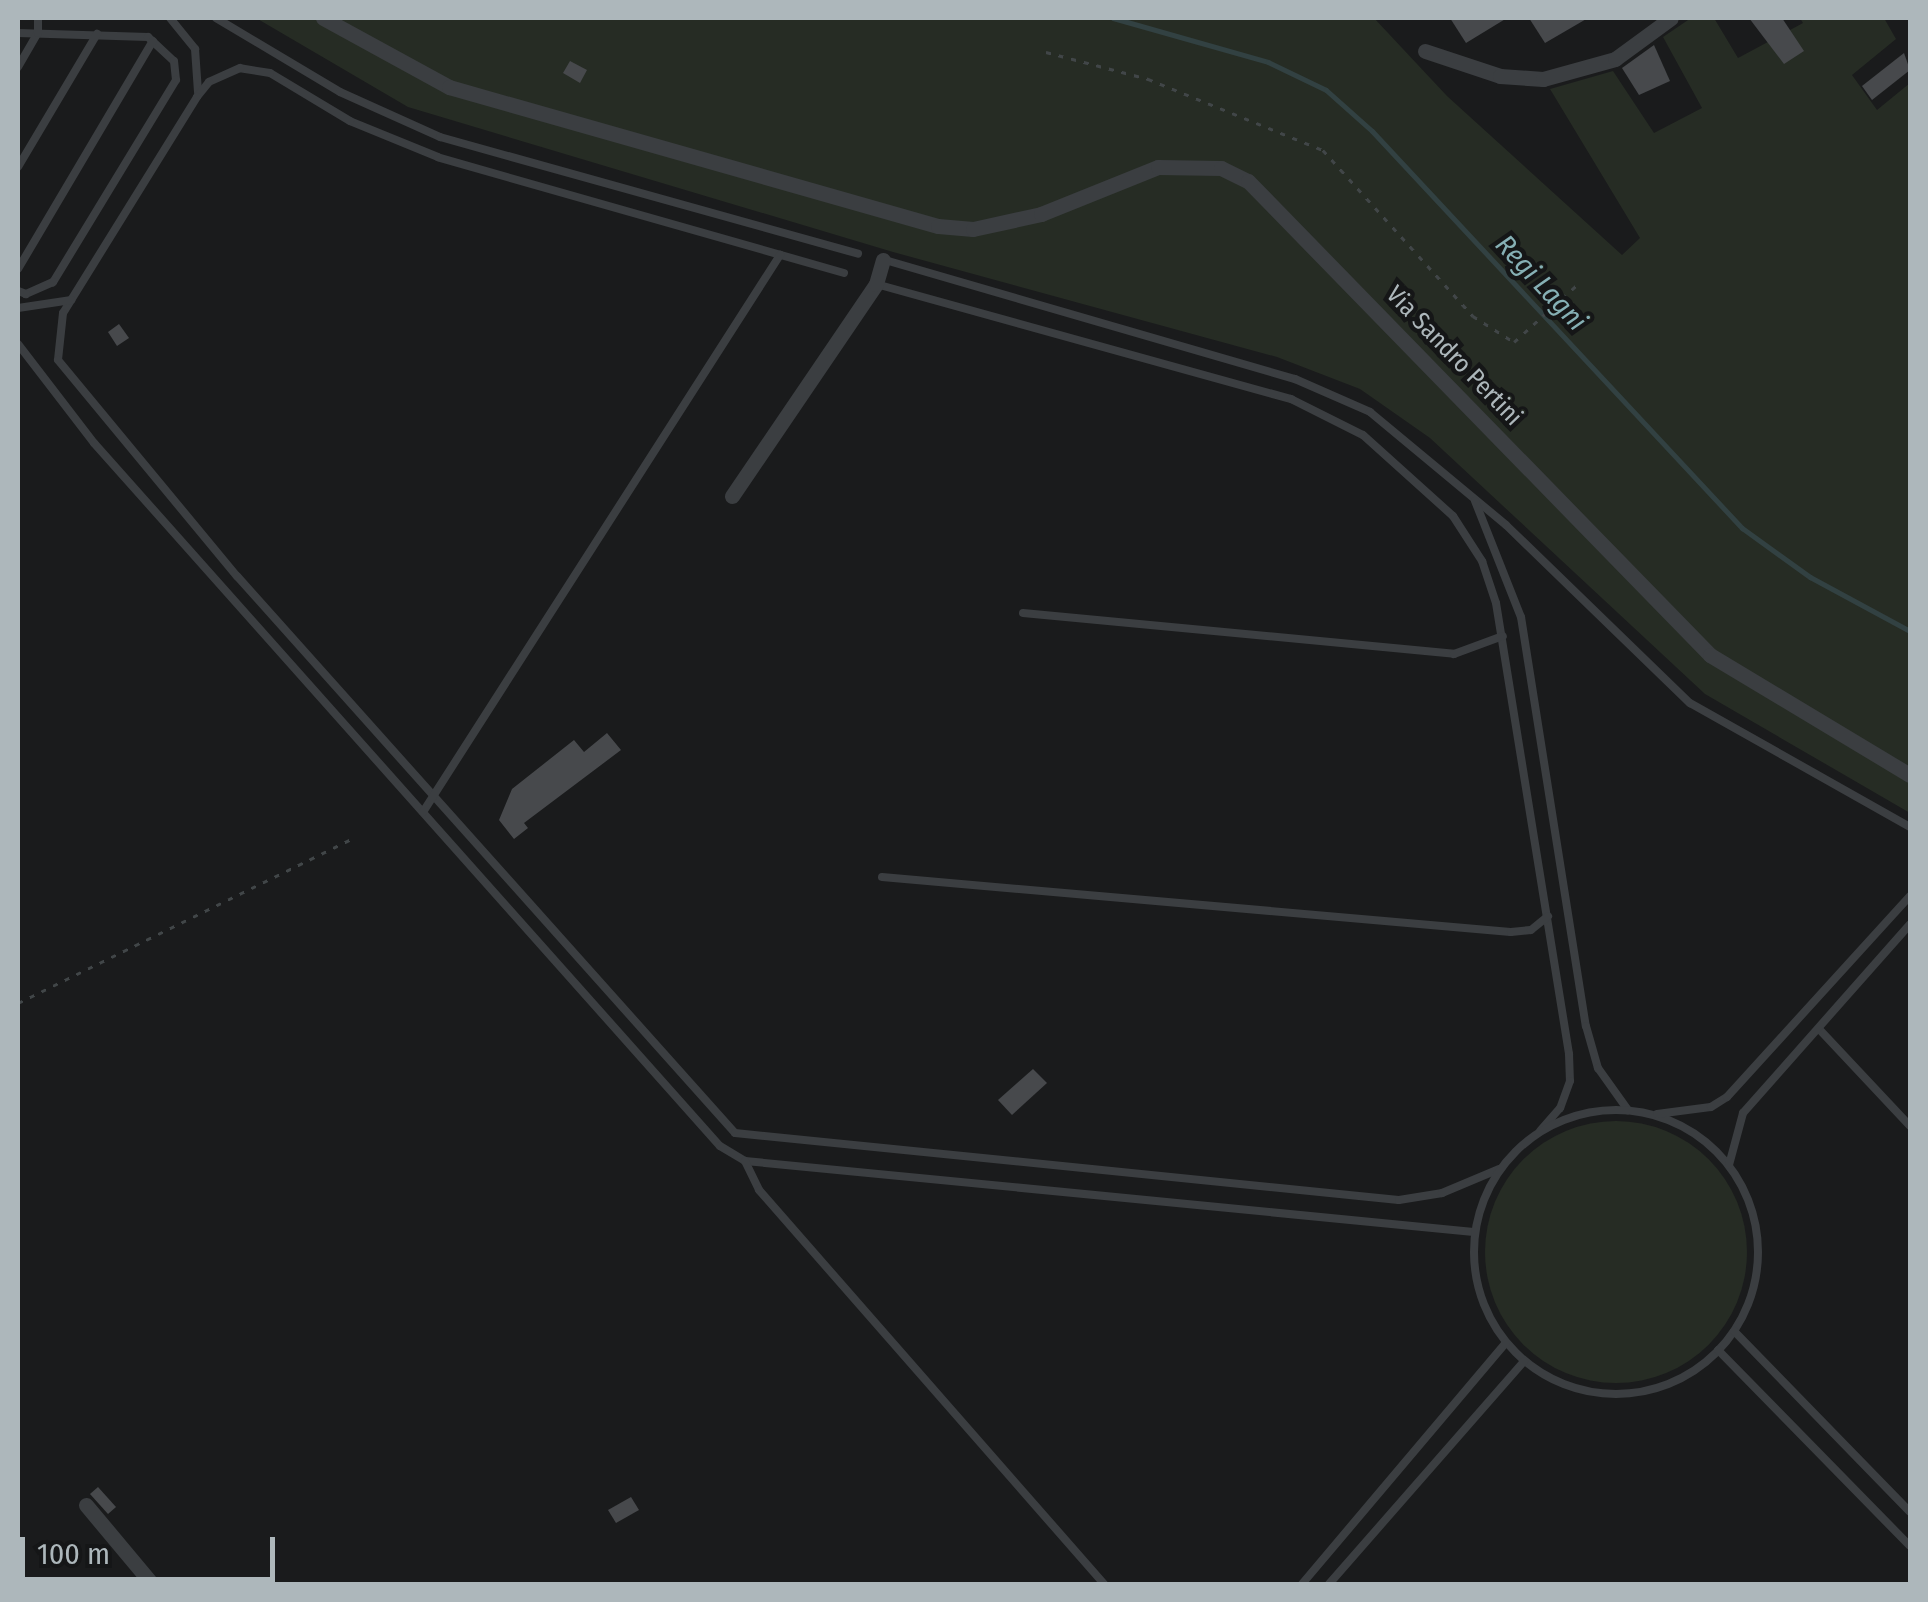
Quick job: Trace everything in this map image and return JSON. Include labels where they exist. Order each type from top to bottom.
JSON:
[{"type":"street","name":"Via Sandro Pertini","points":[[323,18],[449,88],[906,218],[972,229],[1041,214],[1158,167],[1192,162],[1248,181],[1710,655],[1910,775]]},
{"type":"street","points":[[1425,51],[1500,76],[1543,79],[1615,59],[1671,18]]},
{"type":"street","points":[[732,496],[876,284],[883,260]]},
{"type":"street","points":[[86,1505],[152,1584]]},
{"type":"lane","points":[[18,67],[38,33],[38,18]]},
{"type":"lane","points":[[170,18],[195,49],[197,97]]},
{"type":"lane","points":[[216,18],[340,92],[440,137],[858,254]]},
{"type":"lane","points":[[18,33],[98,34],[154,41],[174,62],[176,80],[53,282],[26,294],[18,291]]},
{"type":"lane","points":[[18,167],[98,34]]},
{"type":"lane","points":[[18,270],[154,41]]},
{"type":"lane","points":[[844,273],[438,157],[375,134],[257,69],[226,72],[197,97],[71,300],[57,334],[58,360],[70,382],[746,1139],[1399,1200],[1442,1193],[1499,1169],[1560,1108],[1570,1081],[1503,636],[1482,561],[1453,516],[1363,435],[1291,399],[876,284]]},
{"type":"lane","points":[[423,812],[780,255]]},
{"type":"lane","points":[[883,260],[1336,394],[1397,432],[1473,497],[1690,703],[1910,828]]},
{"type":"lane","points":[[18,308],[71,300]]},
{"type":"lane","points":[[18,344],[94,443],[720,1146],[745,1161],[1474,1232]]},
{"type":"lane","points":[[1473,497],[1521,617],[1586,1026],[1598,1068],[1628,1110]]},
{"type":"lane","points":[[1023,613],[1454,654],[1503,636]]},
{"type":"lane","points":[[882,877],[1511,932],[1531,930],[1548,916]]},
{"type":"lane","points":[[1540,1131],[1582,1113],[1628,1110],[1655,1114],[1711,1107],[1727,1097],[1910,896]]},
{"type":"lane","points":[[1729,1165],[1743,1113],[1910,924]]},
{"type":"lane","points":[[1819,1029],[1910,1126]]},
{"type":"lane","points":[[1499,1169],[1474,1232],[1478,1291],[1506,1344],[1554,1380],[1624,1394],[1691,1373],[1734,1331],[1750,1300],[1757,1230],[1729,1165],[1708,1143],[1655,1114]]},
{"type":"lane","points":[[745,1161],[759,1190],[1104,1584]]},
{"type":"lane","points":[[1734,1331],[1910,1512]]},
{"type":"lane","points":[[1302,1584],[1506,1344]]},
{"type":"lane","points":[[1718,1350],[1910,1546]]},
{"type":"lane","points":[[1330,1584],[1524,1361]]},
{"type":"path","points":[[1046,52],[1148,79],[1323,150],[1474,316],[1514,342],[1578,284]]},
{"type":"path","points":[[18,1003],[354,838]]},
{"type":"shaded area","points":[[256,18],[1374,18],[1447,96],[1622,255],[1640,238],[1550,89],[1613,71],[1654,133],[1702,108],[1663,37],[1691,18],[1714,18],[1738,58],[1803,23],[1800,18],[1884,18],[1896,39],[1852,75],[1877,110],[1910,83],[1910,813],[1705,694],[1430,438],[1360,389],[1277,357],[893,252],[408,107]]},
{"type":"shaded area","points":[[1616,1121],[1666,1131],[1689,1143],[1708,1160],[1725,1179],[1737,1202],[1747,1252],[1737,1302],[1725,1325],[1708,1344],[1689,1361],[1666,1373],[1616,1383],[1566,1373],[1543,1361],[1524,1344],[1507,1325],[1495,1302],[1485,1252],[1495,1202],[1507,1179],[1524,1160],[1543,1143],[1566,1131]]},
{"type":"building","points":[[1450,18],[1507,18],[1466,43]]},
{"type":"building","points":[[1529,18],[1588,18],[1545,43]]},
{"type":"building","points":[[1749,18],[1782,18],[1804,51],[1784,64]]},
{"type":"building","points":[[1654,45],[1670,81],[1639,95],[1622,68]]},
{"type":"building","points":[[1904,53],[1910,70],[1872,100],[1862,86]]},
{"type":"building","points":[[570,61],[587,70],[580,83],[563,73]]},
{"type":"building","points":[[119,324],[129,338],[117,346],[108,332]]},
{"type":"building","points":[[607,733],[621,750],[524,823],[528,828],[514,839],[499,820],[512,789],[574,740],[584,752]]},
{"type":"building","points":[[1033,1069],[1047,1083],[1012,1115],[998,1100]]},
{"type":"building","points":[[98,1487],[116,1507],[108,1514],[90,1494]]},
{"type":"building","points":[[631,1497],[639,1510],[616,1523],[608,1510]]},
{"type":"waterway","name":"Regi Lagni","points":[[1113,18],[1268,62],[1326,90],[1372,131],[1742,528],[1810,577],[1910,631]]}]
